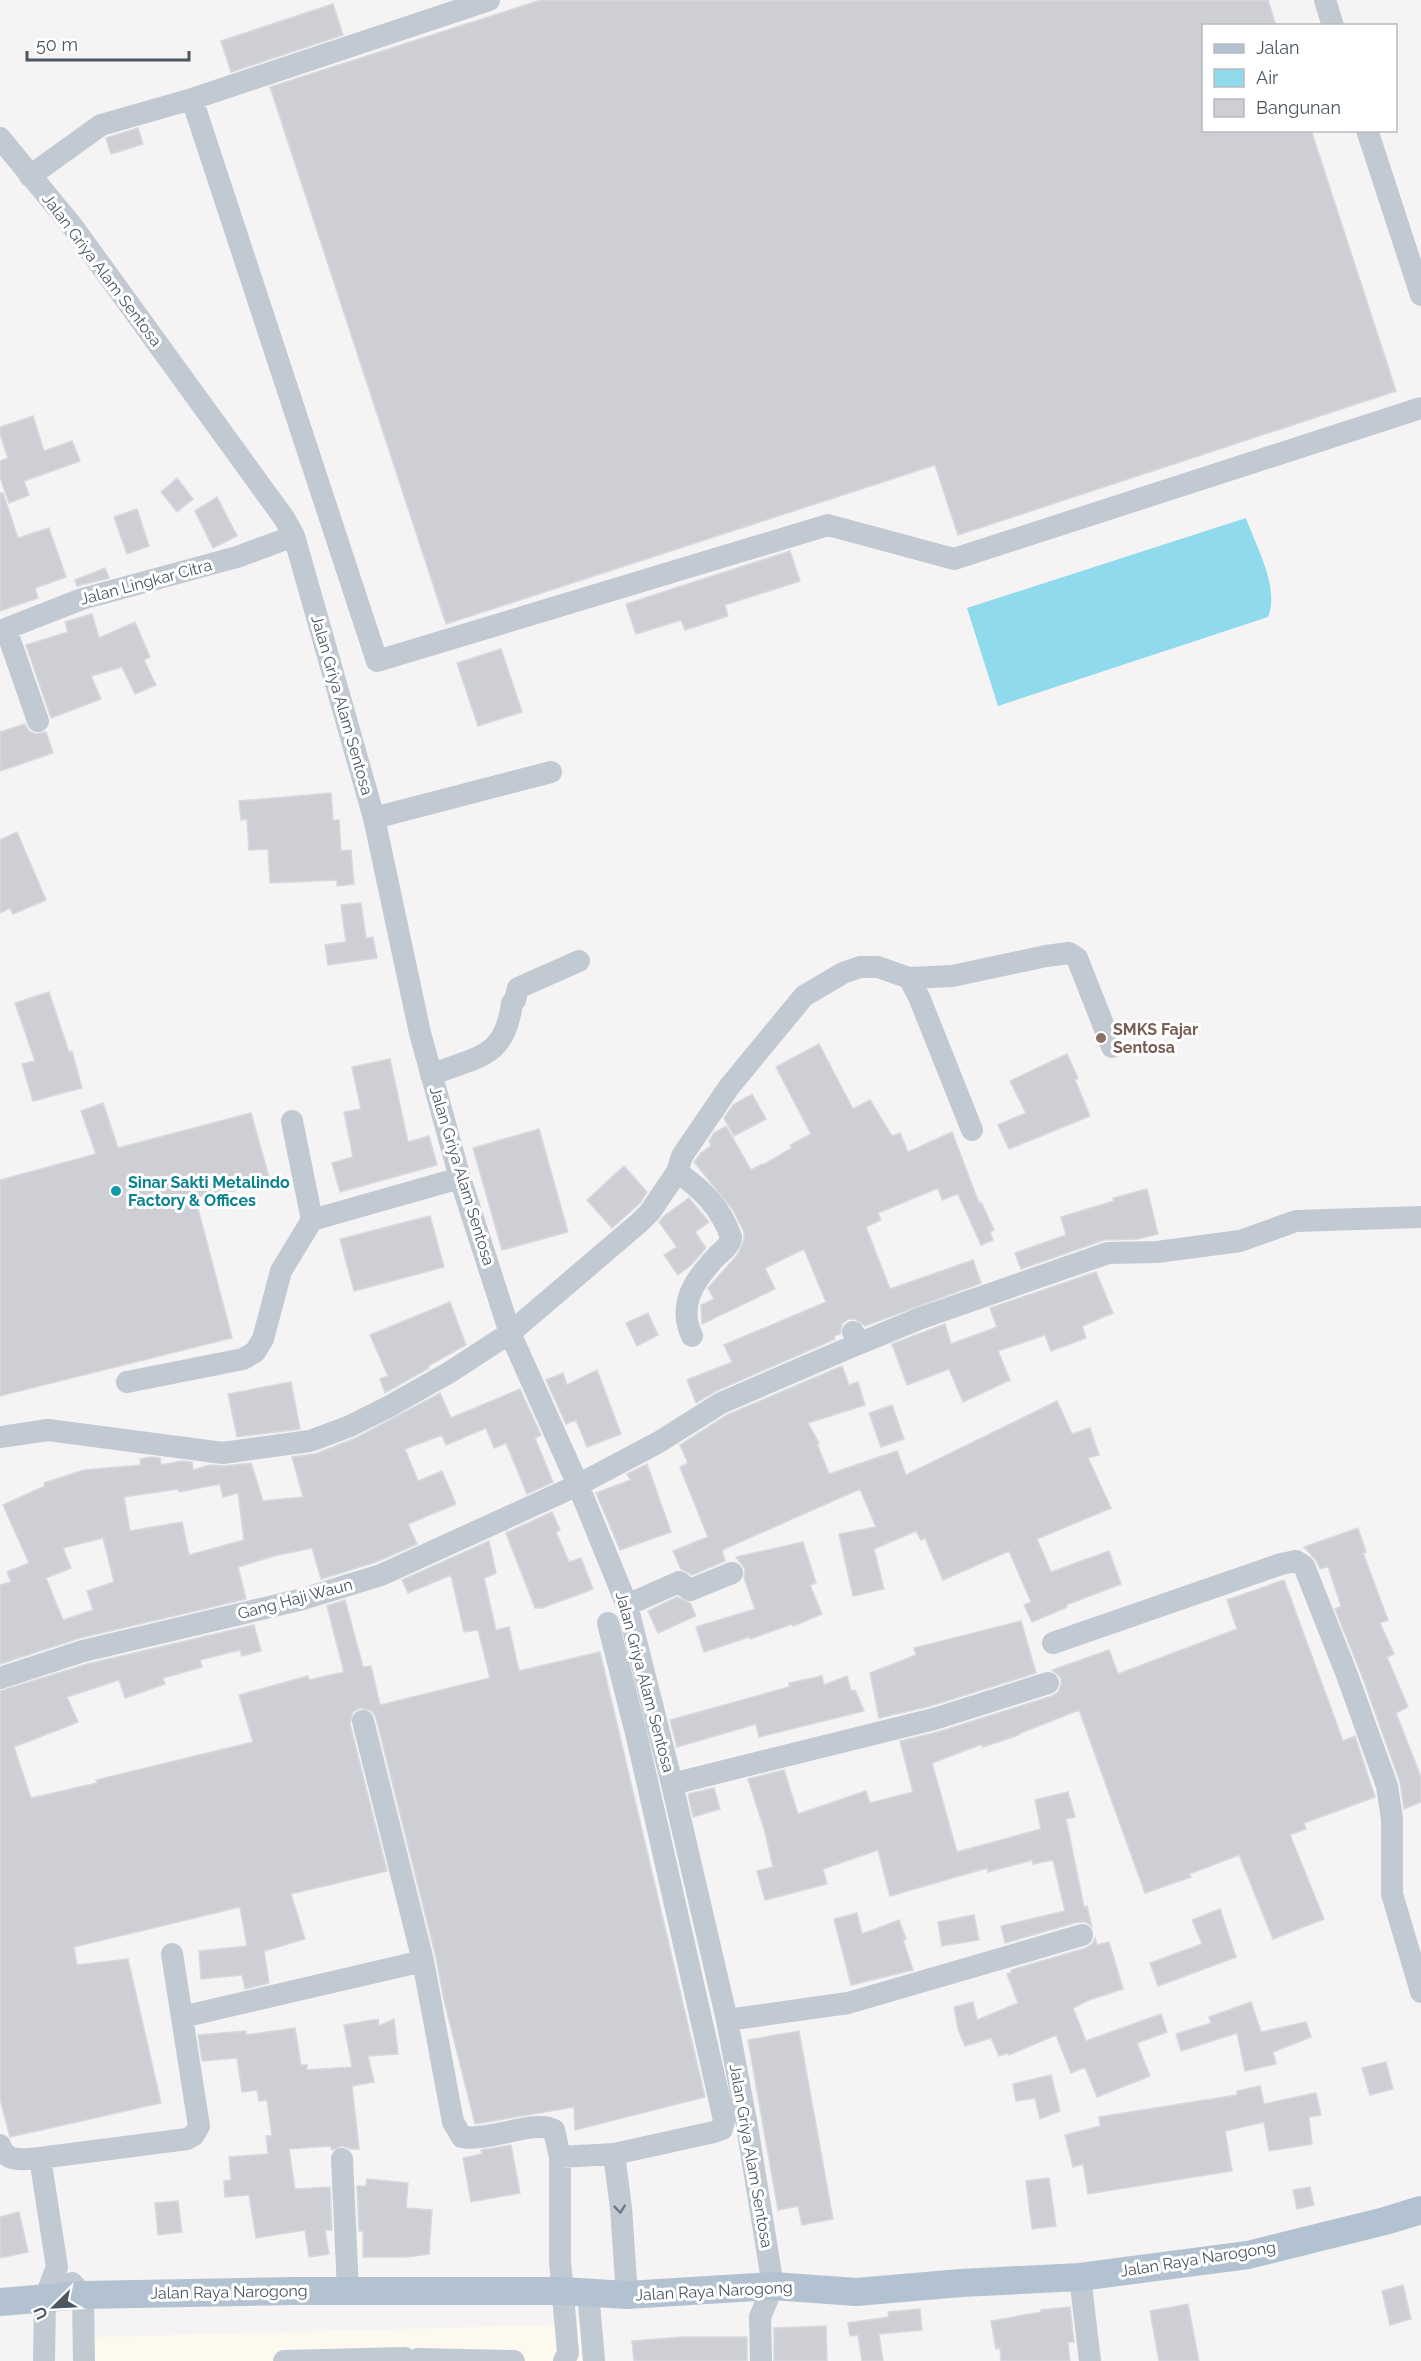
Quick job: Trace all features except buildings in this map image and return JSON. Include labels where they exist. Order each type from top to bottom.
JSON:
[{"type":"main road","name":"Jalan Raya Narogong","points":[[0,2302],[83,2295],[348,2291],[575,2292],[627,2295],[773,2286],[856,2292],[962,2283],[1080,2277],[1248,2255],[1421,2210]]},
{"type":"street","points":[[30,176],[101,125],[192,99],[489,0]]},
{"type":"street","points":[[1324,0],[1332,24]]},
{"type":"street","points":[[192,99],[377,661],[828,525],[954,559],[1421,408]]},
{"type":"street","points":[[1368,132],[1421,295]]},
{"type":"street","name":"Jalan Griya Alam Sentosa","points":[[2,143],[80,237],[284,518],[294,536],[374,818],[420,1033],[460,1178],[510,1334],[578,1485],[627,1605],[672,1784],[727,2020],[773,2286]]},
{"type":"street","name":"Jalan Lingkar Citra","points":[[3,630],[82,599],[237,558],[294,536]]},
{"type":"street","points":[[3,630],[38,721]]},
{"type":"street","points":[[374,818],[551,772]]},
{"type":"street","points":[[0,1437],[48,1431],[224,1453],[310,1441],[351,1426],[388,1407],[450,1372],[510,1334],[645,1217],[677,1172],[682,1156],[729,1088],[804,996],[843,973],[860,967],[878,967],[909,978],[952,976],[1069,953],[1077,958],[1112,1047]]},
{"type":"street","points":[[431,1075],[489,1052],[498,1045],[509,1023],[512,1003],[518,988],[579,962]]},
{"type":"street","points":[[909,978],[919,997],[972,1130]]},
{"type":"street","points":[[127,1382],[243,1359],[255,1353],[263,1339],[281,1272],[312,1220],[292,1121]]},
{"type":"street","points":[[677,1172],[699,1187],[710,1198],[730,1237],[728,1245],[701,1275],[685,1306],[685,1316],[692,1336]]},
{"type":"street","points":[[312,1220],[460,1178]]},
{"type":"street","name":"Gang Haji Waun","points":[[0,1678],[83,1651],[303,1599],[381,1575],[578,1485],[659,1442],[721,1403],[855,1338],[921,1318],[1108,1253],[1157,1252],[1240,1241],[1296,1221],[1421,1217]]},
{"type":"street","points":[[1053,1643],[1281,1564],[1296,1561],[1304,1566],[1387,1786],[1392,1819],[1392,1894],[1421,1992]]},
{"type":"street","points":[[627,1605],[679,1582],[690,1590],[732,1573]]},
{"type":"street","points":[[560,2157],[614,2154],[722,2129],[724,2120],[642,1757],[608,1623]]},
{"type":"street","points":[[672,1784],[934,1719],[1048,1683]]},
{"type":"street","points":[[363,1721],[423,1961],[453,2122],[462,2137],[473,2139],[548,2127],[554,2130],[560,2157],[560,2261],[575,2292],[594,2361]]},
{"type":"street","points":[[727,2020],[848,2003],[1082,1935]]},
{"type":"street","points":[[0,2145],[5,2155],[10,2158],[40,2158],[187,2139],[194,2135],[199,2126],[172,1954]]},
{"type":"street","points":[[182,2017],[423,1961]]},
{"type":"street","points":[[614,2154],[621,2208],[627,2295]]},
{"type":"street","points":[[40,2158],[57,2267],[45,2298],[44,2361]]},
{"type":"street","points":[[342,2159],[348,2291]]},
{"type":"street","points":[[57,2267],[83,2295],[84,2361]]},
{"type":"street","points":[[1080,2277],[1090,2361]]},
{"type":"street","points":[[761,2361],[760,2317],[773,2286]]},
{"type":"street","points":[[565,2360],[568,2353],[575,2292]]},
{"type":"street","points":[[284,2361],[405,2358],[405,2361]]},
{"type":"street","points":[[416,2361],[418,2359],[514,2361]]},
{"type":"shaded area","points":[[581,2324],[583,2361],[95,2361],[95,2337]]},
{"type":"water","points":[[1246,518],[1269,580],[1271,605],[1268,617],[998,706],[967,608]]},
{"type":"place","name":"SMKS Fajar Sentosa","points":[[1101,1038]]},
{"type":"place","name":"Sinar Sakti Metalindo Factory & Offices","points":[[116,1191]]}]
